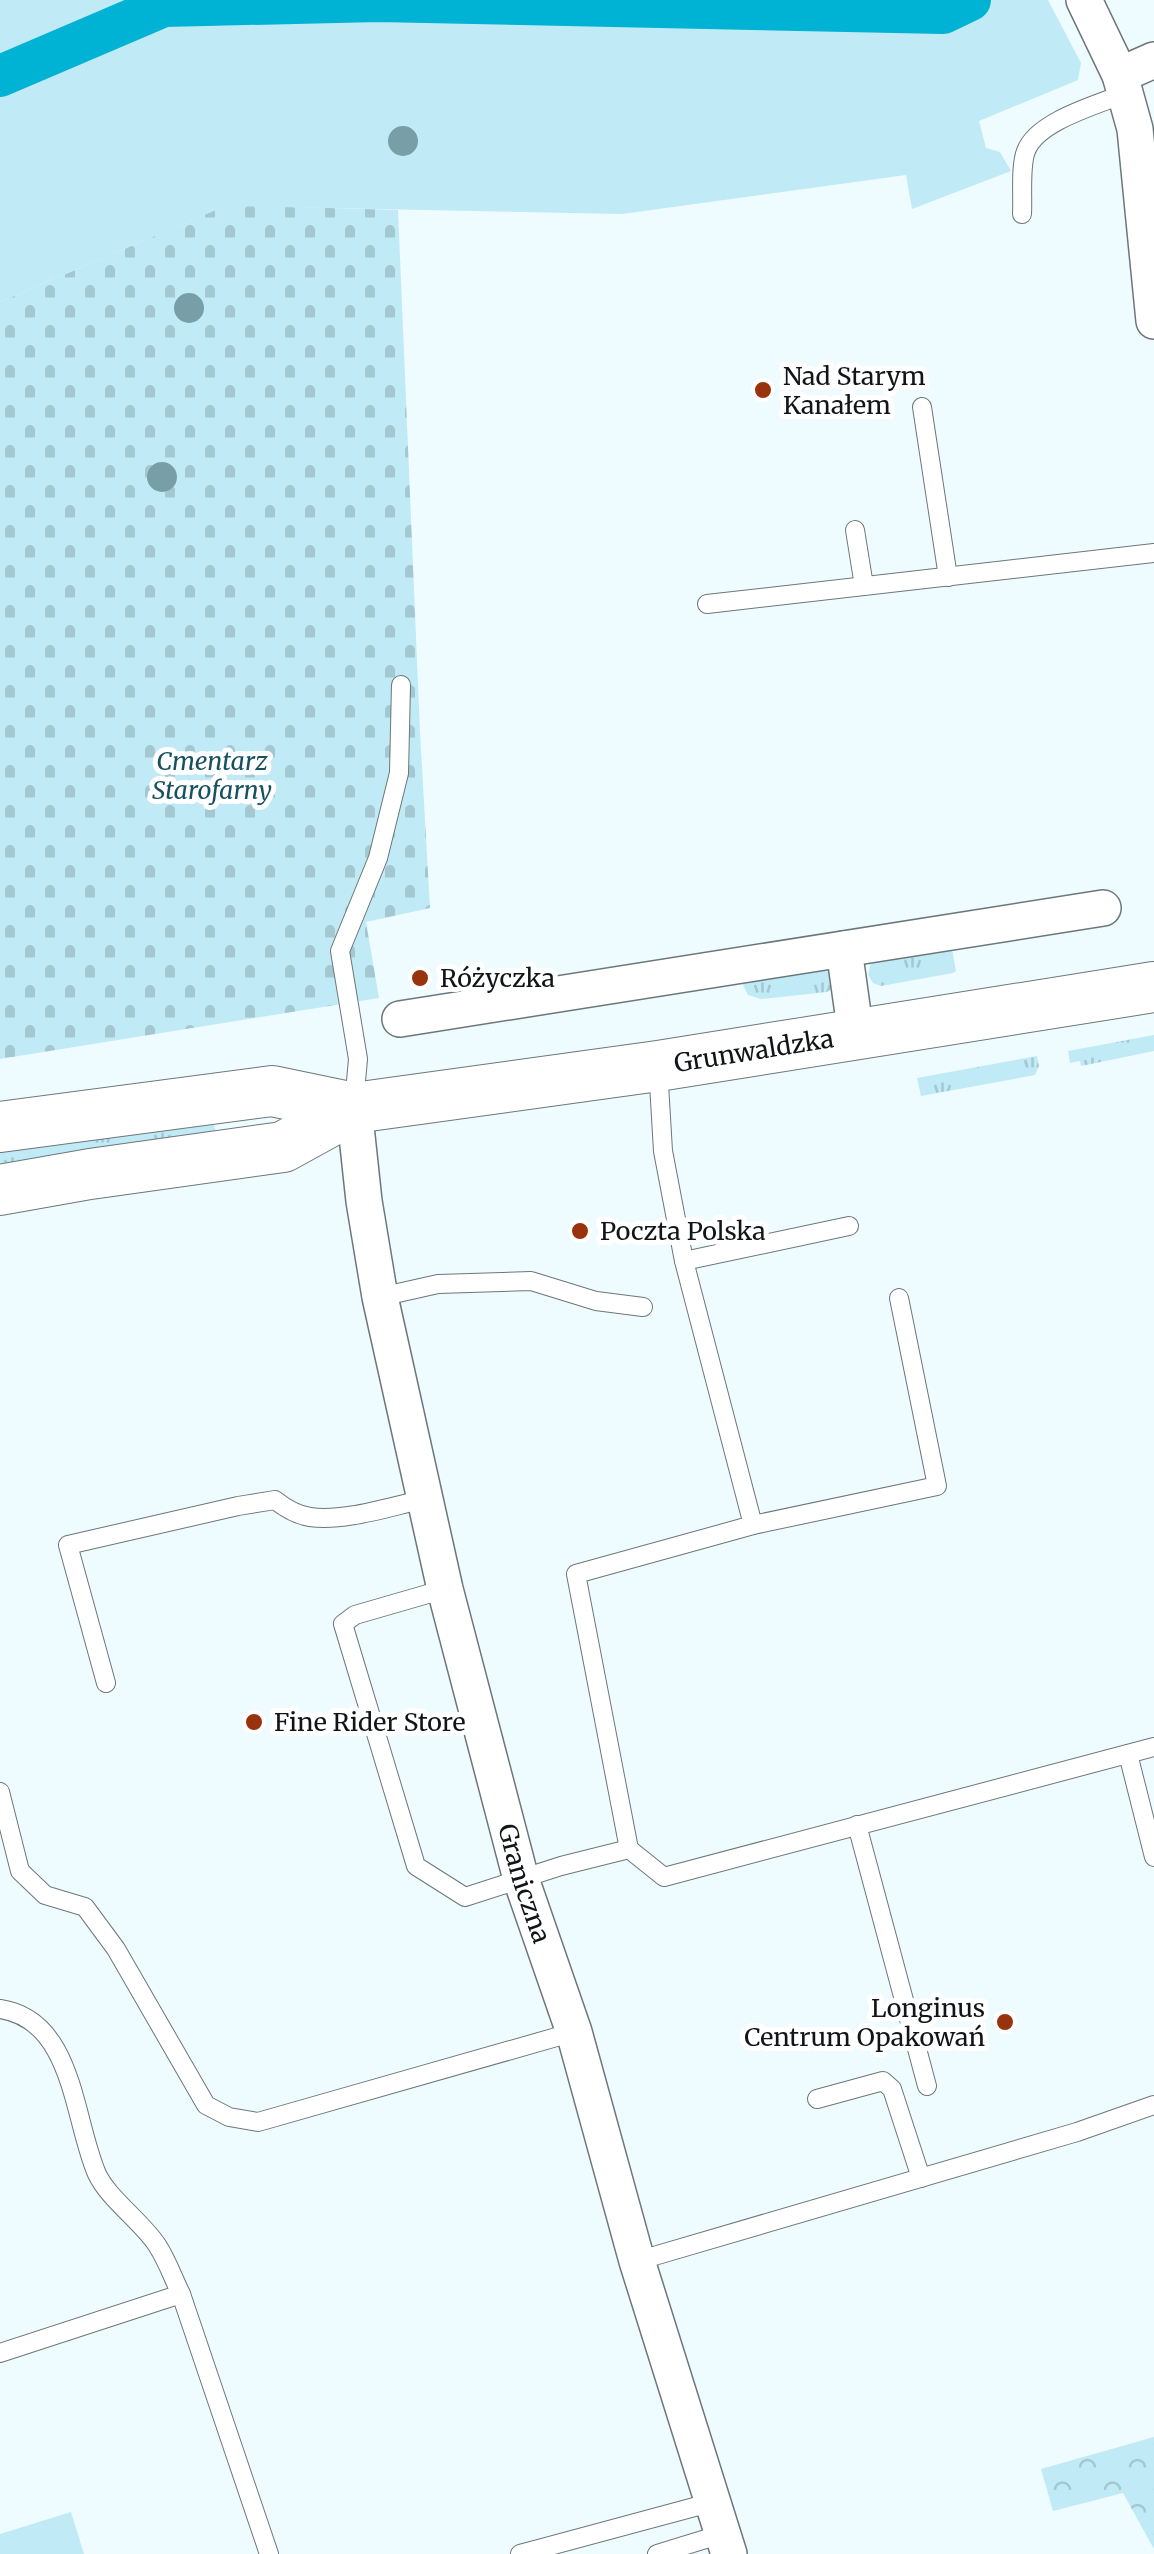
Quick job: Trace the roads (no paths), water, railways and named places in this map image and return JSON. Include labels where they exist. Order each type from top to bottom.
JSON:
[{"type":"main road","name":"Grunwaldzka","points":[[0,1127],[272,1091],[354,1108],[658,1066],[1154,987]]},
{"type":"main road","name":"Grunwaldzka","points":[[0,1190],[283,1147],[354,1108]]},
{"type":"street","points":[[1084,1],[1123,84],[1135,129],[1154,321]]},
{"type":"street","points":[[1123,84],[1154,60]]},
{"type":"street","points":[[400,1019],[1103,908]]},
{"type":"street","points":[[844,949],[856,1035]]},
{"type":"street","name":"Graniczna","points":[[354,1108],[380,1297],[446,1589],[521,1879],[574,2032],[638,2262],[721,2530]]},
{"type":"lane","points":[[1022,214],[1024,154],[1033,137],[1123,84]]},
{"type":"lane","points":[[922,407],[948,576]]},
{"type":"lane","points":[[855,530],[864,586]]},
{"type":"lane","points":[[707,604],[1154,554]]},
{"type":"lane","points":[[354,1108],[358,1059],[340,952],[378,858],[399,773],[400,685]]},
{"type":"lane","points":[[658,1066],[662,1150],[684,1261],[753,1525]]},
{"type":"lane","points":[[684,1261],[849,1226]]},
{"type":"lane","points":[[380,1297],[438,1284],[531,1281],[596,1301],[643,1308]]},
{"type":"lane","points":[[899,1298],[937,1486],[753,1525],[576,1574],[629,1849],[664,1877],[1154,1746]]},
{"type":"lane","points":[[106,1683],[68,1545],[275,1500],[289,1511],[308,1517],[337,1517],[426,1499]]},
{"type":"lane","points":[[446,1589],[356,1615],[344,1624],[416,1866],[464,1897],[629,1849]]},
{"type":"lane","points":[[1128,1754],[1154,1857]]},
{"type":"lane","points":[[0,1792],[20,1871],[45,1895],[84,1907],[116,1949],[206,2104],[228,2117],[258,2122],[574,2032]]},
{"type":"lane","points":[[857,1825],[926,2086]]},
{"type":"lane","points":[[0,2009],[14,2011],[32,2021],[60,2052],[98,2177],[156,2244],[181,2294],[269,2554]]},
{"type":"lane","points":[[817,2099],[884,2081],[892,2089],[920,2178]]},
{"type":"lane","points":[[638,2262],[1077,2132],[1154,2105]]},
{"type":"lane","points":[[0,2353],[181,2294]]},
{"type":"lane","points":[[520,2554],[721,2530]]},
{"type":"lane","points":[[657,2554],[721,2530]]},
{"type":"waterway","points":[[0,76],[164,6],[378,1],[943,13],[970,0]]},
{"type":"place","name":"Nad Starym Kanałem","points":[[763,390]]},
{"type":"place","name":"Różyczka","points":[[420,978]]},
{"type":"place","name":"Poczta Polska","points":[[580,1231]]},
{"type":"place","name":"Fine Rider Store","points":[[254,1722]]},
{"type":"place","name":"Longinus Centrum Opakowań","points":[[1005,2022]]},
{"type":"park label","name":"Cmentarz Starofarny","points":[[212,776]]}]
